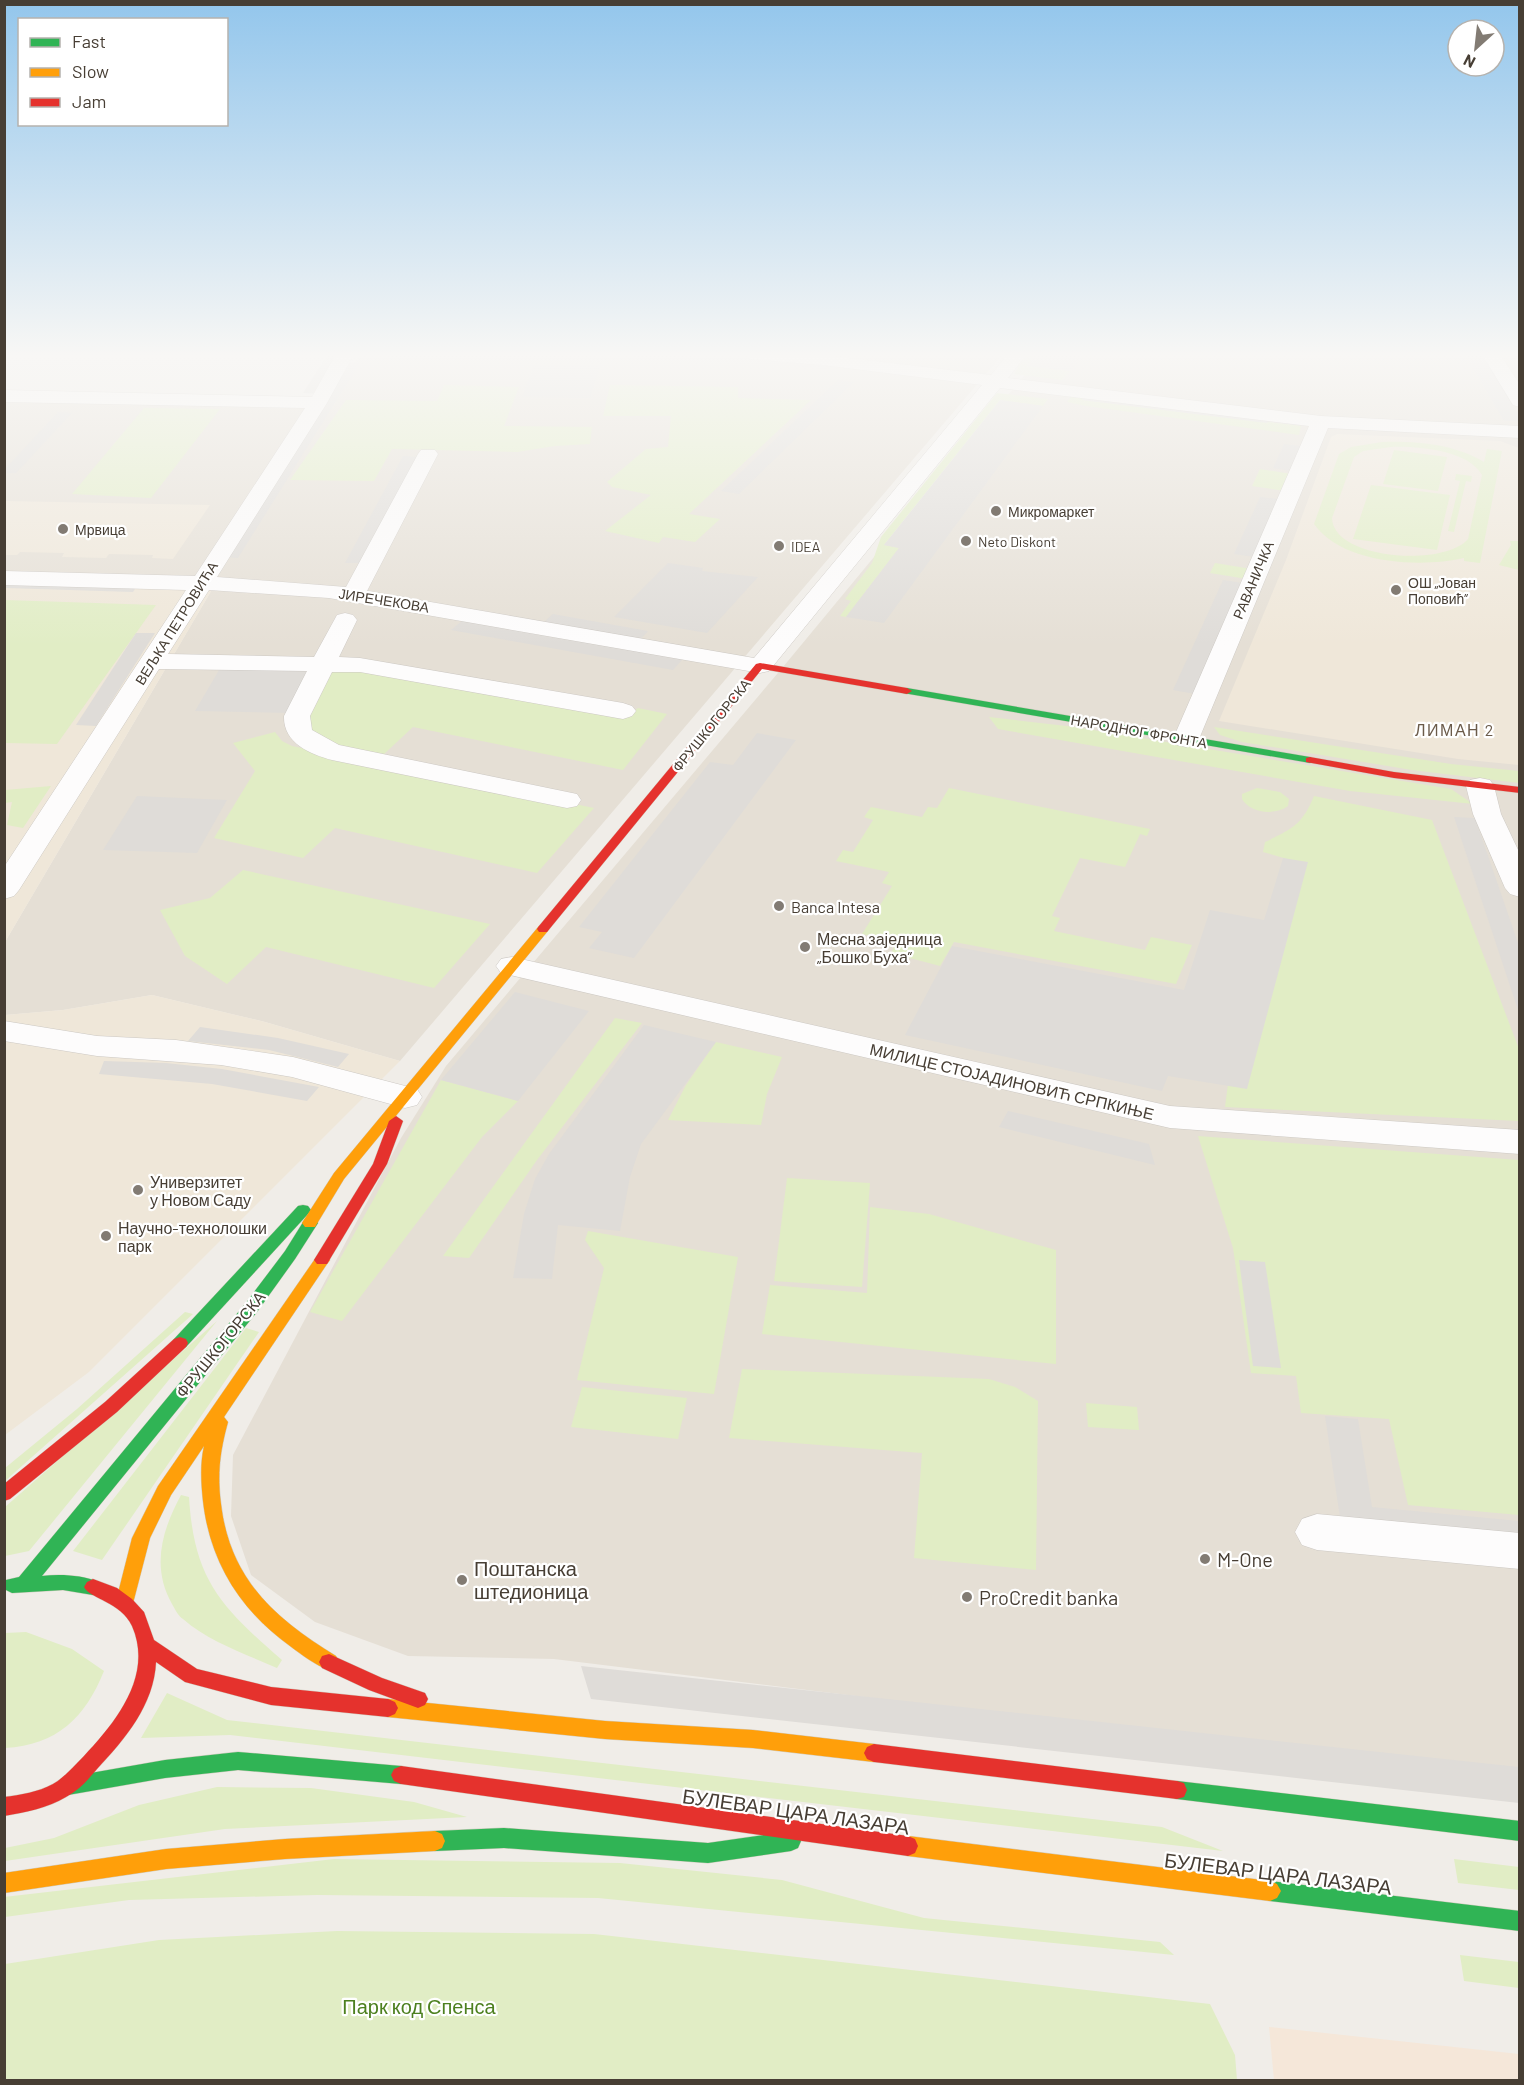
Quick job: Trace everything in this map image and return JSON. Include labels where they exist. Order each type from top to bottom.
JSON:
[{"type":"main road","name":"НАРОДНОГ ФРОНТА","points":[[759,666],[1394,775],[1520,790]]},
{"type":"main road","name":"ФРУШКОГОРСКА","points":[[25,1583],[246,1314],[290,1255],[339,1176],[759,666]]},
{"type":"main road","name":"ФРУШКОГОРСКА","points":[[124,1601],[141,1538],[164,1491],[317,1269],[380,1164],[405,1097]]},
{"type":"main road","points":[[4,1494],[64,1448],[136,1383],[210,1311],[276,1236],[339,1176]]},
{"type":"main road","points":[[224,1406],[209,1465],[213,1518],[228,1568],[253,1605],[276,1629],[314,1656],[377,1686],[471,1717]]},
{"type":"main road","points":[[4,1586],[53,1581],[91,1586],[124,1601],[140,1619],[147,1645],[148,1670],[140,1696],[127,1721],[68,1786],[34,1802],[4,1807]]},
{"type":"main road","points":[[147,1645],[192,1676],[271,1696],[604,1730],[753,1739],[1520,1831]]},
{"type":"main road","name":"БУЛЕВАР ЦАРА ЛАЗАРА","points":[[68,1786],[165,1769],[238,1761],[291,1764],[541,1794],[828,1836],[1165,1880],[1520,1921]]},
{"type":"main road","points":[[4,1883],[166,1859],[285,1849],[504,1838],[708,1853],[828,1836]]},
{"type":"street","name":"ВЕЉКА ПЕТРОВИЋА","points":[[4,890],[287,451]]},
{"type":"street","name":"ФРУШКОГОРСКА","points":[[759,666],[938,451]]},
{"type":"street","name":"РАВАНИЧКА","points":[[1186,739],[1309,451]]},
{"type":"street","points":[[353,595],[428,454]]},
{"type":"street","name":"ЈИРЕЧЕКОВА","points":[[4,578],[271,586],[353,595],[759,666]]},
{"type":"street","points":[[345,620],[297,716],[298,731],[309,742],[332,752],[567,800]]},
{"type":"street","points":[[151,662],[360,665],[623,711]]},
{"type":"street","points":[[1480,786],[1487,814],[1520,888]]},
{"type":"street","name":"МИЛИЦЕ СТОЈАДИНОВИЋ СРПКИЊЕ","points":[[512,966],[1170,1118],[1520,1142]]},
{"type":"street","points":[[4,1032],[97,1046],[176,1050],[272,1064],[405,1097]]},
{"type":"street","points":[[4,1054],[97,1046]]},
{"type":"street","points":[[1317,1532],[1520,1551]]},
{"type":"shaded area","points":[[5,451],[920,451],[400,1061],[265,1022],[152,995],[63,1010],[5,1015],[5,942],[217,581],[5,576]]},
{"type":"shaded area","points":[[21,451],[36,451],[16,473],[5,473],[5,469]]},
{"type":"shaded area","points":[[287,451],[305,451],[238,558],[219,557]]},
{"type":"shaded area","points":[[763,451],[783,451],[739,494],[721,491]]},
{"type":"shaded area","points":[[959,451],[1010,451],[884,623],[846,617],[899,548],[884,545]]},
{"type":"shaded area","points":[[961,451],[1519,451],[1519,1777],[554,1659],[408,1656],[315,1622],[251,1575],[231,1516],[233,1455],[401,1138],[446,1066],[783,667]]},
{"type":"shaded area","points":[[1281,451],[1299,451],[1291,471],[1273,468]]},
{"type":"shaded area","name":"ОШ „Јован Поповић”","points":[[1326,451],[1519,451],[1519,765],[1458,759],[1219,721],[1286,560]]},
{"type":"shaded area","points":[[403,456],[419,457],[364,563],[345,563]]},
{"type":"shaded area","points":[[1260,497],[1279,499],[1254,557],[1234,554]]},
{"type":"shaded area","points":[[5,501],[210,505],[173,559],[152,558],[153,555],[109,554],[106,558],[62,557],[64,553],[20,552],[17,555],[5,555]]},
{"type":"shaded area","points":[[668,563],[703,568],[702,571],[758,577],[707,633],[614,617]]},
{"type":"shaded area","points":[[5,576],[217,581],[5,942]]},
{"type":"shaded area","points":[[1223,580],[1243,583],[1195,694],[1173,690]]},
{"type":"shaded area","points":[[5,582],[137,586],[133,592],[5,588]]},
{"type":"shaded area","points":[[553,614],[648,631],[641,639],[544,622]]},
{"type":"shaded area","points":[[463,620],[683,659],[673,670],[451,630]]},
{"type":"shaded area","points":[[136,633],[155,633],[96,726],[76,725]]},
{"type":"shaded area","points":[[222,665],[316,668],[293,713],[195,711]]},
{"type":"shaded area","points":[[757,733],[796,740],[634,958],[589,948],[602,932],[579,927],[710,762],[733,765]]},
{"type":"shaded area","points":[[137,796],[227,800],[197,853],[103,850]]},
{"type":"shaded area","points":[[1454,817],[1475,818],[1519,946],[1519,1013]]},
{"type":"shaded area","points":[[1283,858],[1308,862],[1247,1089],[1168,1076],[1162,1091],[905,1035],[952,946],[1184,990],[1210,910],[1264,920]]},
{"type":"shaded area","points":[[515,992],[589,1011],[518,1101],[441,1080]]},
{"type":"shaded area","name":"Универзитет у Новом Саду","points":[[152,995],[265,1022],[400,1061],[89,1372],[5,1435],[5,1015],[63,1010]]},
{"type":"shaded area","points":[[644,1025],[716,1042],[641,1144],[630,1177],[620,1231],[558,1225],[552,1279],[513,1278],[524,1214],[535,1179],[549,1154]]},
{"type":"shaded area","points":[[200,1027],[278,1038],[349,1054],[338,1067],[269,1050],[188,1041]]},
{"type":"shaded area","points":[[104,1061],[166,1063],[222,1069],[319,1087],[307,1101],[212,1084],[99,1074]]},
{"type":"shaded area","points":[[1008,1111],[1149,1144],[1155,1165],[999,1127]]},
{"type":"shaded area","points":[[1239,1260],[1265,1262],[1281,1368],[1253,1366]]},
{"type":"shaded area","points":[[1325,1416],[1358,1419],[1372,1507],[1519,1521],[1519,1548],[1342,1531]]},
{"type":"shaded area","points":[[581,1666],[1519,1767],[1519,1803],[591,1699]]},
{"type":"shaded area","points":[[1269,2027],[1519,2054],[1519,2080],[1274,2080]]},
{"type":"green space","points":[[108,451],[187,451],[151,498],[72,494]]},
{"type":"green space","points":[[310,451],[391,451],[374,481],[290,480]]},
{"type":"green space","points":[[643,451],[756,451],[689,514],[720,519],[695,542],[663,537],[659,543],[605,531],[651,495],[612,487],[607,482]]},
{"type":"green space","points":[[950,451],[959,451],[884,545],[899,548],[846,617],[840,616],[851,601],[845,599],[872,563],[881,537]]},
{"type":"green space","points":[[1344,451],[1363,451],[1354,457],[1332,518],[1337,532],[1350,543],[1369,550],[1392,555],[1415,556],[1456,548],[1468,539],[1482,475],[1466,460],[1442,451],[1461,451],[1484,462],[1486,451],[1502,451],[1480,563],[1464,561],[1464,558],[1426,563],[1383,560],[1343,548],[1327,537],[1314,524],[1339,454]]},
{"type":"green space","points":[[1394,451],[1447,457],[1438,491],[1383,484]]},
{"type":"green space","points":[[1260,469],[1298,475],[1291,492],[1252,486]]},
{"type":"green space","points":[[1456,474],[1472,476],[1471,482],[1466,481],[1454,532],[1448,531],[1460,481],[1455,480]]},
{"type":"green space","points":[[1371,485],[1450,495],[1437,550],[1353,539]]},
{"type":"green space","points":[[1510,541],[1519,541],[1519,570],[1499,565],[1511,545]]},
{"type":"green space","points":[[1215,563],[1258,570],[1253,580],[1210,573]]},
{"type":"green space","points":[[5,600],[156,605],[57,744],[5,743]]},
{"type":"green space","points":[[360,668],[630,714],[638,708],[667,714],[623,770],[413,727],[383,755],[311,739],[300,713],[331,669]]},
{"type":"green space","points":[[989,717],[1075,727],[1451,789],[1473,804],[1350,791],[998,729]]},
{"type":"green space","points":[[1214,727],[1451,764],[1519,771],[1519,783],[1412,770],[1242,742],[1220,735]]},
{"type":"green space","points":[[275,732],[282,741],[292,746],[594,808],[537,873],[335,828],[303,858],[214,838],[255,771],[233,743]]},
{"type":"green space","points":[[51,786],[23,828],[7,825],[12,802],[5,803],[5,790]]},
{"type":"green space","points":[[949,788],[1150,829],[1147,836],[1140,834],[1125,867],[1080,858],[1052,916],[1060,918],[1054,931],[1145,950],[1151,937],[1192,945],[1176,984],[954,942],[940,966],[891,953],[897,942],[862,934],[892,886],[882,883],[889,872],[836,861],[843,850],[853,852],[873,820],[864,817],[871,807],[922,817],[928,807],[937,808]]},
{"type":"green space","points":[[1257,788],[1280,792],[1289,799],[1288,806],[1269,812],[1256,810],[1246,804],[1242,799],[1242,794]]},
{"type":"green space","points":[[1314,796],[1432,820],[1519,1049],[1519,1121],[1225,1107],[1229,1076],[1294,861],[1263,852],[1265,842],[1295,825],[1305,814]]},
{"type":"green space","points":[[243,870],[490,924],[434,988],[266,947],[227,984],[185,956],[160,910],[210,898]]},
{"type":"green space","points":[[615,1018],[642,1023],[537,1160],[469,1258],[443,1256]]},
{"type":"green space","points":[[716,1042],[782,1057],[767,1094],[761,1125],[668,1120],[686,1085]]},
{"type":"green space","points":[[441,1080],[518,1101],[482,1137],[342,1321],[310,1312]]},
{"type":"green space","points":[[1198,1136],[1519,1160],[1519,1515],[1408,1505],[1389,1419],[1301,1413],[1296,1376],[1251,1373],[1233,1248]]},
{"type":"green space","points":[[787,1178],[870,1183],[862,1287],[774,1281]]},
{"type":"green space","points":[[870,1207],[929,1214],[1056,1250],[1056,1364],[762,1334],[770,1285],[867,1293]]},
{"type":"green space","points":[[588,1231],[738,1257],[714,1394],[577,1380],[604,1268],[585,1240]]},
{"type":"green space","points":[[185,1312],[193,1314],[5,1481],[5,1468],[77,1409]]},
{"type":"green space","points":[[217,1321],[29,1551],[5,1556],[5,1507]]},
{"type":"green space","points":[[246,1328],[259,1332],[102,1560],[73,1551]]},
{"type":"green space","points":[[742,1369],[989,1379],[1015,1387],[1038,1401],[1036,1570],[914,1558],[922,1453],[729,1438]]},
{"type":"green space","points":[[582,1387],[687,1398],[678,1439],[571,1427]]},
{"type":"green space","points":[[1086,1403],[1137,1407],[1139,1430],[1088,1427]]},
{"type":"green space","points":[[181,1495],[189,1497],[197,1550],[214,1590],[242,1624],[282,1660],[277,1668],[204,1634],[181,1618],[172,1604],[162,1576],[162,1549],[164,1535]]},
{"type":"green space","points":[[26,1632],[72,1649],[104,1671],[88,1702],[67,1726],[40,1741],[5,1748],[5,1633]]},
{"type":"green space","points":[[167,1693],[227,1720],[1162,1827],[1223,1851],[230,1735],[141,1738]]},
{"type":"green space","points":[[217,1787],[311,1788],[414,1802],[467,1817],[225,1829],[5,1861],[5,1848],[54,1838],[139,1805]]},
{"type":"green space","points":[[334,1859],[620,1863],[782,1880],[924,1918],[1160,1942],[1174,1955],[598,1898],[317,1895],[129,1900],[5,1917],[4,1897]]},
{"type":"green space","points":[[1454,1859],[1519,1867],[1519,1890],[1458,1883]]},
{"type":"green space","name":"Парк код Спенса","points":[[337,1931],[594,1934],[1210,2004],[1235,2055],[1237,2080],[5,2080],[5,1964],[159,1940]]},
{"type":"green space","points":[[1460,1955],[1519,1962],[1519,1988],[1464,1981]]},
{"type":"traffic: fast","points":[[907,691],[1310,760]]},
{"type":"traffic: fast","points":[[180,1343],[303,1210]]},
{"type":"traffic: fast","points":[[25,1583],[251,1308],[290,1255],[310,1223]]},
{"type":"traffic: fast","points":[[12,1585],[63,1582],[93,1587]]},
{"type":"traffic: fast","points":[[68,1786],[165,1769],[238,1761],[401,1775]]},
{"type":"traffic: fast","points":[[1177,1790],[1520,1831]]},
{"type":"traffic: fast","points":[[435,1841],[504,1838],[708,1853],[791,1841]]},
{"type":"traffic: fast","points":[[1270,1891],[1520,1921]]},
{"type":"traffic: slow","points":[[310,1223],[339,1176],[543,929]]},
{"type":"traffic: slow","points":[[125,1601],[141,1538],[164,1491],[322,1260]]},
{"type":"traffic: slow","points":[[220,1422],[211,1452],[209,1474],[214,1523],[232,1572],[246,1594],[263,1613],[283,1631],[329,1662]]},
{"type":"traffic: slow","points":[[388,1708],[605,1730],[753,1739],[874,1753]]},
{"type":"traffic: slow","points":[[4,1883],[166,1859],[285,1849],[435,1841]]},
{"type":"traffic: slow","points":[[908,1846],[1270,1891]]},
{"type":"traffic: jam","points":[[543,929],[760,666],[907,691]]},
{"type":"traffic: jam","points":[[1310,760],[1394,775],[1520,790]]},
{"type":"traffic: jam","points":[[322,1260],[380,1164],[396,1121]]},
{"type":"traffic: jam","points":[[4,1494],[111,1407],[180,1343]]},
{"type":"traffic: jam","points":[[4,1807],[46,1797],[72,1782],[118,1732],[136,1703],[146,1671],[147,1653],[141,1625],[126,1604],[111,1594],[93,1587]]},
{"type":"traffic: jam","points":[[147,1645],[192,1676],[271,1696],[388,1708]]},
{"type":"traffic: jam","points":[[329,1662],[376,1684],[418,1699]]},
{"type":"traffic: jam","points":[[874,1753],[1177,1790]]},
{"type":"traffic: jam","points":[[401,1775],[908,1846]]},
{"type":"place","name":"Микромаркет","points":[[996,511]]},
{"type":"place","name":"Мрвица","points":[[63,529]]},
{"type":"place","name":"Neto Diskont","points":[[966,541]]},
{"type":"place","name":"IDEA","points":[[779,546]]},
{"type":"place","name":"ОШ „Јован Поповић”","points":[[1396,590]]},
{"type":"place","name":"Banca Intesa","points":[[779,906]]},
{"type":"place","name":"Месна заједница „Бошко Буха”","points":[[805,947]]},
{"type":"place","name":"Универзитет у Новом Саду","points":[[138,1190]]},
{"type":"place","name":"Научно-технолошки парк","points":[[106,1236]]},
{"type":"place","name":"M-One","points":[[1205,1559]]},
{"type":"place","name":"Поштанска штедионица","points":[[462,1580]]},
{"type":"place","name":"ProCredit banka","points":[[967,1597]]},
{"type":"district","name":"ЛИМАН 2","points":[[1455,729]]}]
